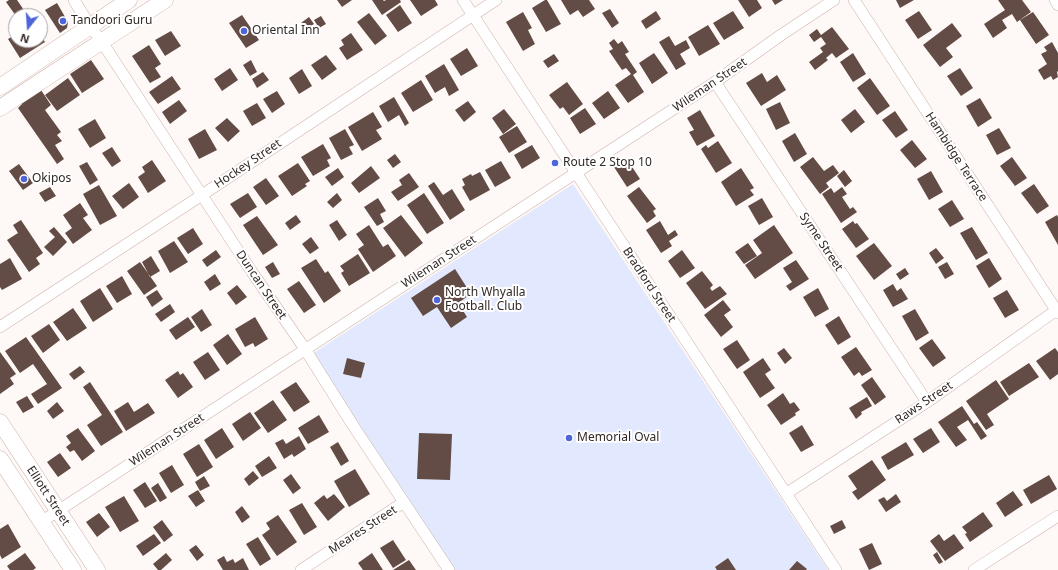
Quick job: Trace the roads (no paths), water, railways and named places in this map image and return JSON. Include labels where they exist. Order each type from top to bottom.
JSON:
[{"type":"street","name":"Duncan Street","points":[[74,0],[449,570]]},
{"type":"street","points":[[0,87],[129,0]]},
{"type":"street","points":[[0,108],[165,0]]},
{"type":"street","name":"Bradford Street","points":[[463,0],[836,570]]},
{"type":"street","name":"Hockey Street","points":[[0,327],[496,0]]},
{"type":"street","name":"Wileman Street","points":[[41,522],[715,82],[781,35],[834,0]]},
{"type":"street","name":"Hambidge Terrace","points":[[854,0],[1057,311]]},
{"type":"street","points":[[1055,0],[1058,5]]},
{"type":"street","name":"Syme Street","points":[[715,82],[927,402]]},
{"type":"street","name":"Raws Street","points":[[787,493],[927,402],[1057,311]]},
{"type":"street","name":"Elliott Street","points":[[0,422],[97,570]]},
{"type":"street","name":"Elliott Street","points":[[0,459],[73,570]]},
{"type":"street","name":"Meares Street","points":[[301,570],[404,502]]},
{"type":"street","points":[[974,570],[1058,516]]},
{"type":"place","name":"Tandoori Guru","points":[[63,21]]},
{"type":"place","name":"Oriental Inn","points":[[244,31]]},
{"type":"place","name":"Route 2 Stop 10","points":[[555,163]]},
{"type":"place","name":"Okipos","points":[[24,179]]},
{"type":"place","name":"North Whyalla Football. Club","points":[[437,300]]},
{"type":"place","name":"Memorial Oval","points":[[569,438]]}]
